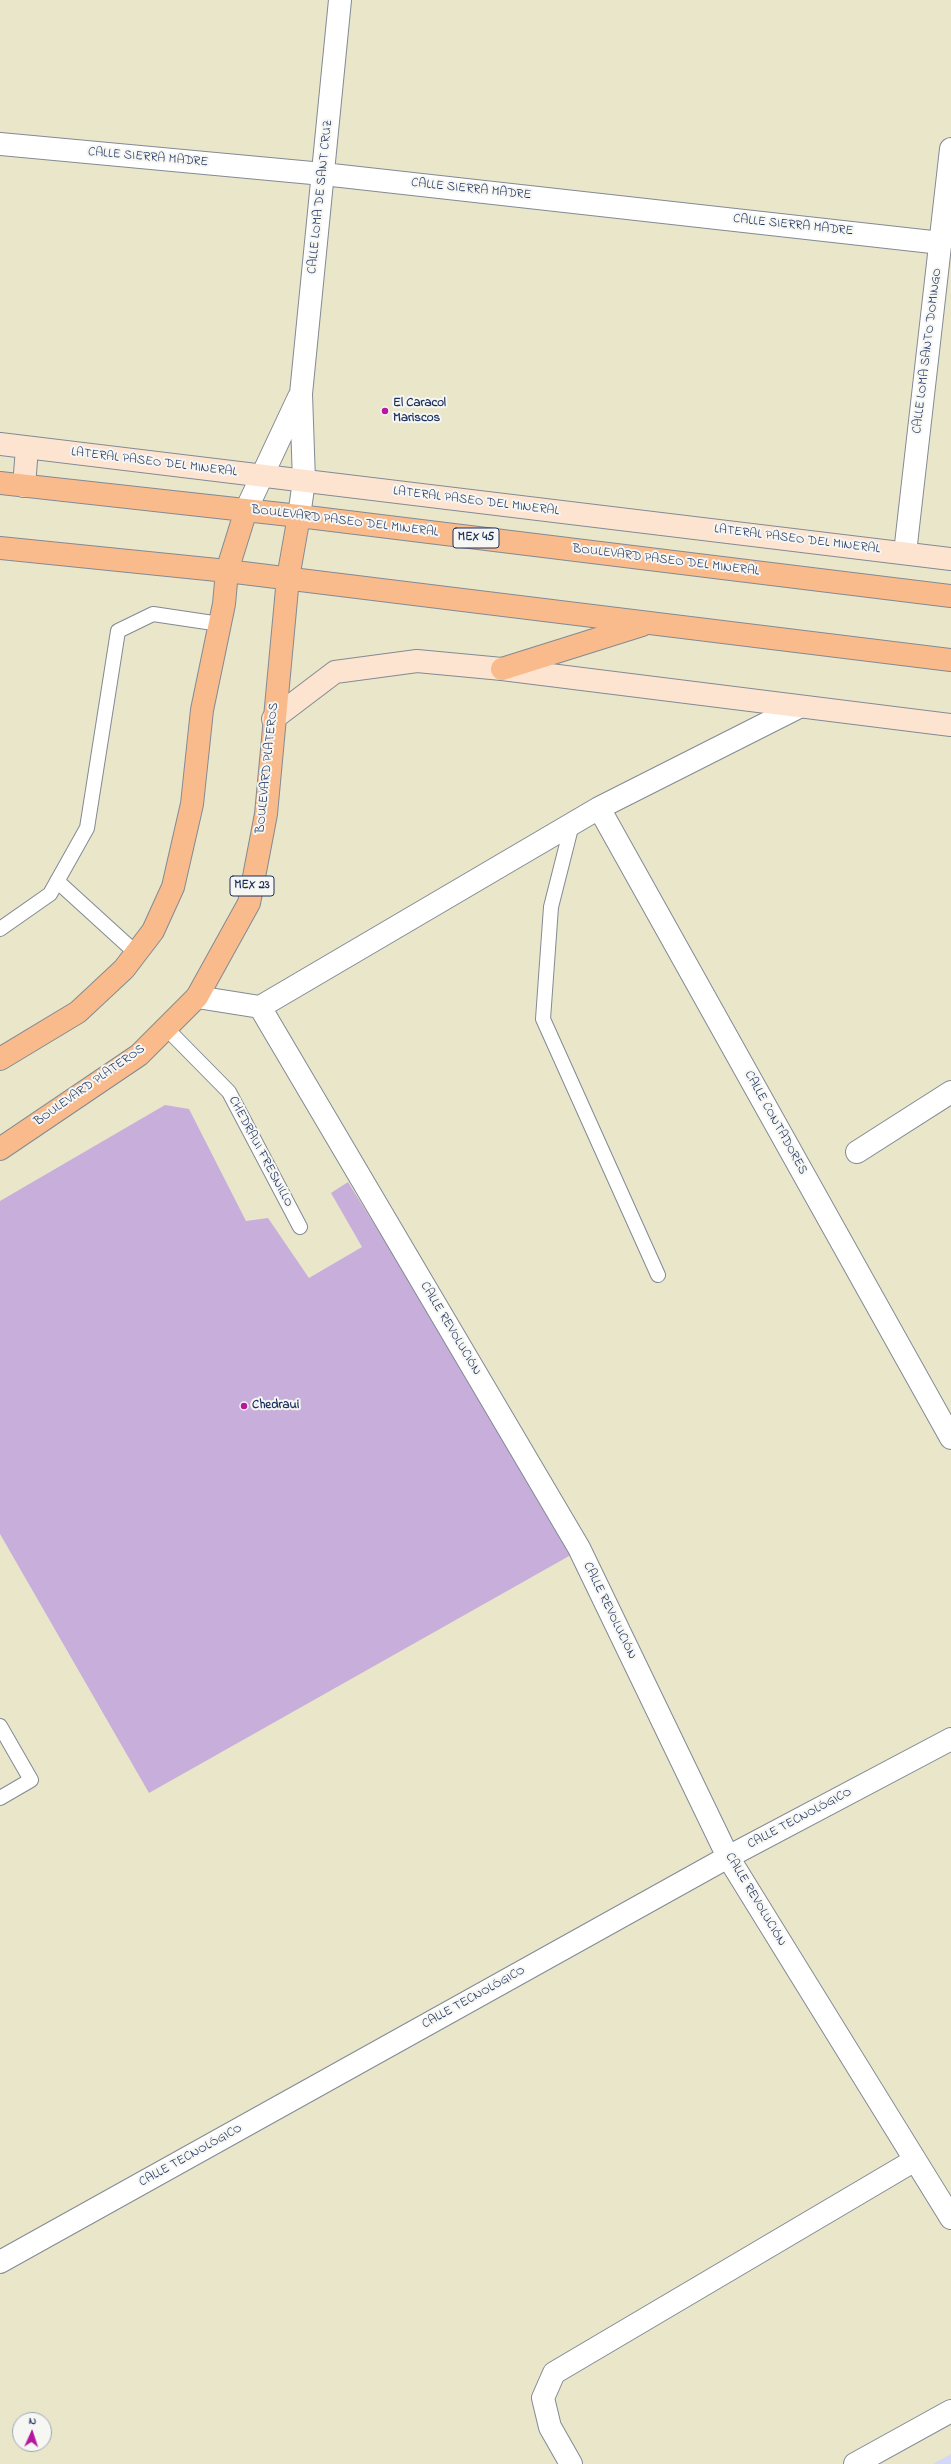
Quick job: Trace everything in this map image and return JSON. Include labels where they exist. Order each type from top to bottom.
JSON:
[{"type":"main road","name":"BOULEVARD PASEO DEL MINERAL","points":[[0,483],[299,516],[951,596]]},
{"type":"main road","points":[[0,1059],[78,1012],[124,969],[153,931],[173,887],[192,804],[202,710],[220,624],[227,571],[246,510]]},
{"type":"main road","name":"BOULEVARD PLATEROS","points":[[0,1149],[139,1055],[197,997],[249,903],[266,814],[273,719],[288,578],[299,516]]},
{"type":"main road","points":[[0,548],[288,578],[951,660]]},
{"type":"main road","points":[[502,669],[649,622]]},
{"type":"street","name":"CALLE LOMA DE SANT CRUZ","points":[[299,516],[304,481],[301,394],[340,0]]},
{"type":"street","name":"CALLE SIERRA MADRE","points":[[0,144],[323,174],[941,243]]},
{"type":"street","name":"CALLE LOMA SANTO DOMINGO","points":[[905,554],[941,243],[949,191],[951,149]]},
{"type":"street","name":"CALLE LOMA DE SANT CRUZ","points":[[246,510],[301,394]]},
{"type":"street","name":"LATERAL PASEO DEL MINERAL","points":[[0,444],[951,559]]},
{"type":"street","points":[[24,486],[27,448]]},
{"type":"street","points":[[273,719],[335,672],[417,661],[502,669],[951,725]]},
{"type":"street","points":[[197,997],[260,1007],[600,808],[799,707]]},
{"type":"street","name":"CALLE CONTADORES","points":[[600,808],[951,1438]]},
{"type":"street","name":"CALLE REVOLUCIÓN","points":[[260,1007],[580,1548],[728,1858],[951,2218]]},
{"type":"street","points":[[857,1152],[951,1092]]},
{"type":"street","name":"CALLE TECNOLÓGICO","points":[[0,2262],[728,1858],[951,1739]]},
{"type":"street","points":[[571,2464],[550,2427],[543,2398],[554,2373],[915,2160]]},
{"type":"street","points":[[855,2464],[951,2411]]},
{"type":"lane","points":[[0,930],[50,894],[87,828],[118,631],[153,614],[220,624]]},
{"type":"lane","points":[[572,824],[551,907],[543,1019],[658,1275]]},
{"type":"lane","points":[[57,881],[136,953]]},
{"type":"lane","name":"CHEDRAUI FRESNILLO","points":[[166,1028],[229,1092],[300,1227]]},
{"type":"lane","points":[[0,1726],[31,1780],[0,1798]]},
{"type":"shaded area","points":[[951,2454],[951,2464],[933,2464]]},
{"type":"building","name":"Chedraui","points":[[165,1105],[189,1109],[246,1221],[268,1218],[309,1278],[362,1247],[331,1193],[348,1182],[578,1551],[149,1793],[0,1534],[0,1201]]},
{"type":"place","name":"El Caracol Mariscos","points":[[385,411]]},
{"type":"place","name":"Chedraui","points":[[244,1406]]}]
